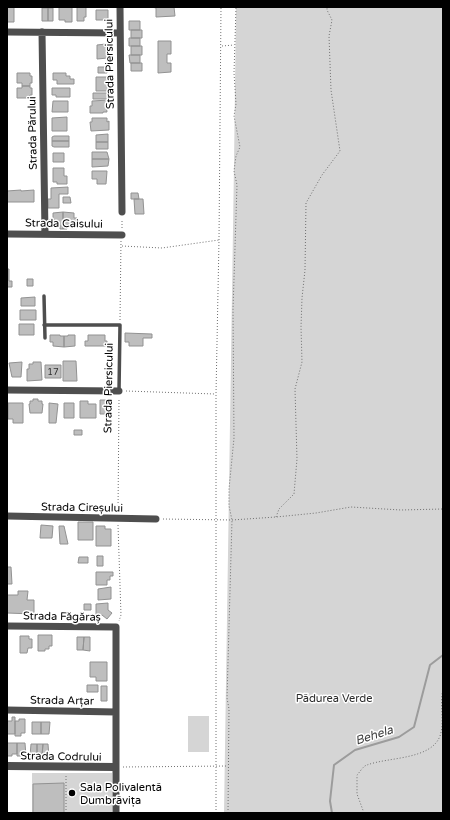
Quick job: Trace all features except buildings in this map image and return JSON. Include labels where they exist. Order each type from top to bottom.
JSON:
[{"type":"street","name":"Strada Piersicului","points":[[120,7],[122,212]]},
{"type":"street","points":[[7,32],[120,33]]},
{"type":"street","name":"Strada Părului","points":[[42,32],[45,234]]},
{"type":"street","name":"Strada Caisului","points":[[7,234],[122,235]]},
{"type":"street","points":[[7,390],[119,391]]},
{"type":"street","name":"Strada Cireșului","points":[[7,516],[156,519]]},
{"type":"street","name":"Strada Făgăraș","points":[[7,626],[116,627]]},
{"type":"street","points":[[116,627],[116,813]]},
{"type":"street","name":"Strada Arțar","points":[[7,710],[116,712]]},
{"type":"street","name":"Strada Codrului","points":[[7,766],[116,767]]},
{"type":"lane","points":[[44,296],[44,338]]},
{"type":"lane","points":[[44,325],[120,325]]},
{"type":"lane","name":"Strada Piersicului","points":[[119,391],[120,325]]},
{"type":"path","points":[[216,813],[216,394],[220,240],[221,7]]},
{"type":"path","points":[[228,813],[229,709],[227,698],[232,520],[229,506],[229,489],[234,438],[233,310],[237,185],[234,171],[236,156],[240,148],[234,116],[236,104],[234,45],[236,7]]},
{"type":"path","points":[[276,517],[279,509],[294,494],[295,489],[297,459],[295,389],[302,362],[301,326],[305,270],[306,203],[322,175],[340,151],[331,90],[329,36],[332,20],[327,7]]},
{"type":"path","points":[[221,46],[234,45]]},
{"type":"path","points":[[120,325],[122,212]]},
{"type":"path","points":[[121,246],[162,248],[220,240]]},
{"type":"path","points":[[119,391],[216,394]]},
{"type":"path","name":"Strada Piersicului","points":[[116,627],[121,615],[118,518],[119,391]]},
{"type":"path","points":[[156,519],[232,520],[316,513],[351,507],[401,510],[443,509]]},
{"type":"path","points":[[364,813],[357,794],[357,775],[366,765],[412,756],[429,749],[440,737],[442,722],[441,698],[443,690]]},
{"type":"path","points":[[116,767],[228,766]]},
{"type":"path","points":[[66,772],[66,813]]},
{"type":"green space","name":"Pădurea Verde","points":[[236,7],[443,7],[443,813],[224,813]]},
{"type":"green space","points":[[188,716],[209,716],[209,752],[188,752]]},
{"type":"green space","name":"Sala Polivalentă Dumbrăvița","points":[[32,773],[112,773],[112,813],[32,813]]},
{"type":"waterway","name":"Behela","points":[[332,813],[330,801],[334,765],[355,750],[399,737],[414,727],[430,665],[443,655]]},
{"type":"place","name":"Sala Polivalentă Dumbrăvița","points":[[72,793]]}]
